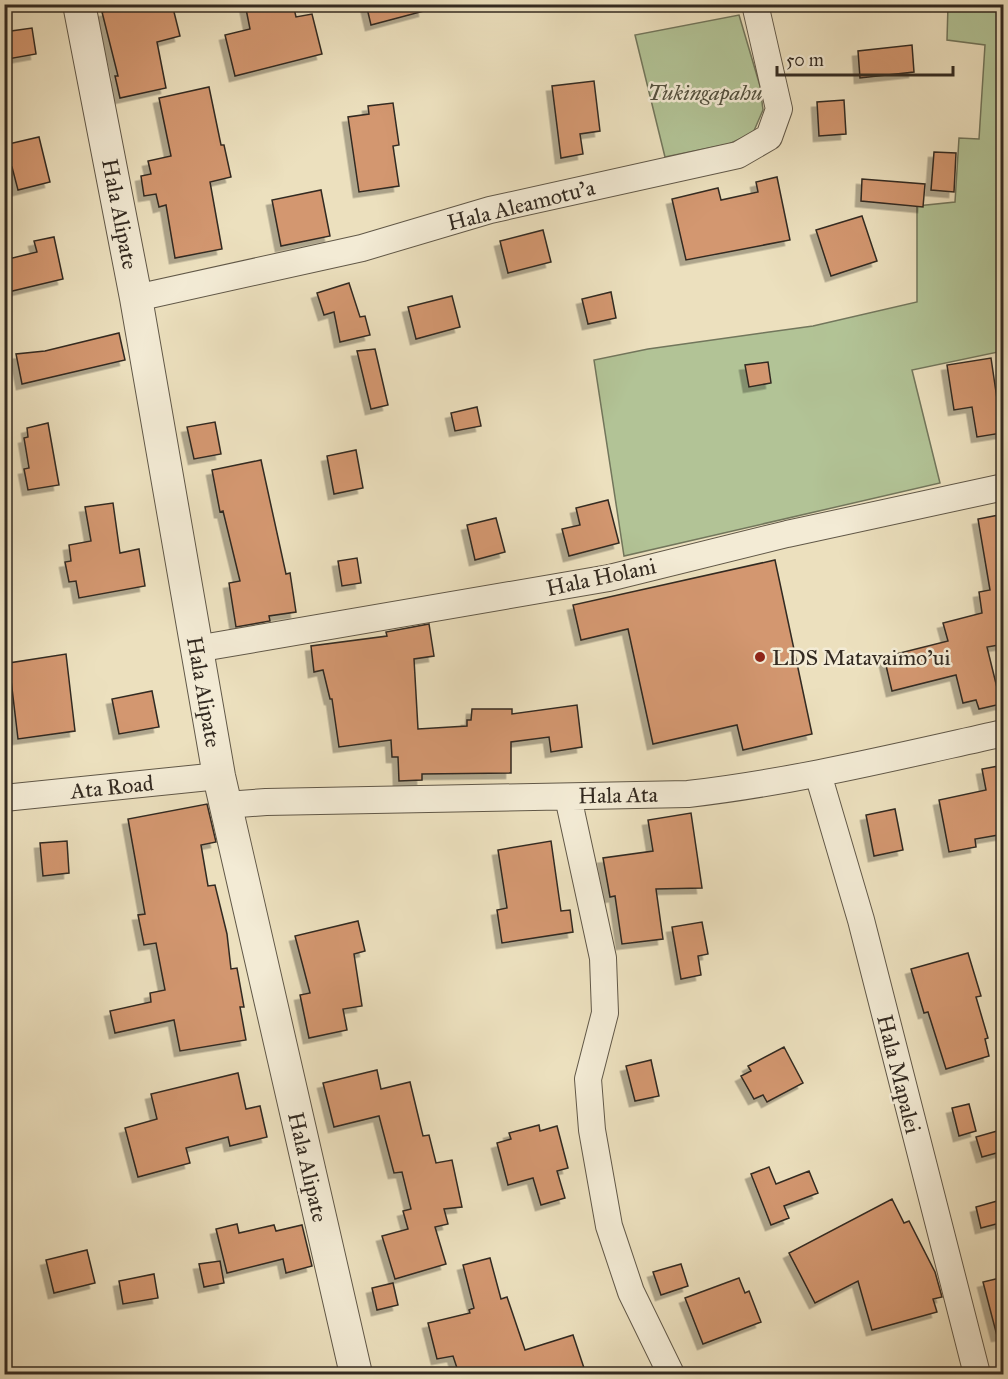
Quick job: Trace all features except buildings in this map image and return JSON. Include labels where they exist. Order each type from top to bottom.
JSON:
[{"type":"street","name":"Hala Alipate","points":[[79,4],[136,298],[196,649],[223,790],[356,1374]]},
{"type":"street","name":"Hala Aleamotu'a","points":[[136,298],[362,248],[490,210],[738,156],[769,137],[779,109],[755,4]]},
{"type":"street","name":"Hala Holani","points":[[196,649],[609,578],[787,534],[1004,487]]},
{"type":"street","name":"Hala Ata","points":[[223,790],[266,802],[688,794],[742,788],[818,774],[1004,733]]},
{"type":"street","name":"Hala Mapalei","points":[[818,774],[861,920],[977,1374]]},
{"type":"street","name":"Ata Road","points":[[4,798],[223,790]]},
{"type":"street","points":[[568,797],[603,958],[605,1013],[588,1079],[592,1130],[609,1226],[631,1292],[671,1374]]},
{"type":"green space","points":[[948,5],[1003,5],[1003,351],[912,370],[940,483],[624,556],[594,360],[648,349],[813,326],[917,302],[917,206],[955,202],[959,138],[979,139],[985,45],[947,40]]},
{"type":"green space","name":"Tukingapahu","points":[[739,15],[760,86],[763,110],[753,133],[729,144],[665,157],[635,35]]},
{"type":"place","name":"LDS Matavaimo'ui","points":[[760,657]]}]
